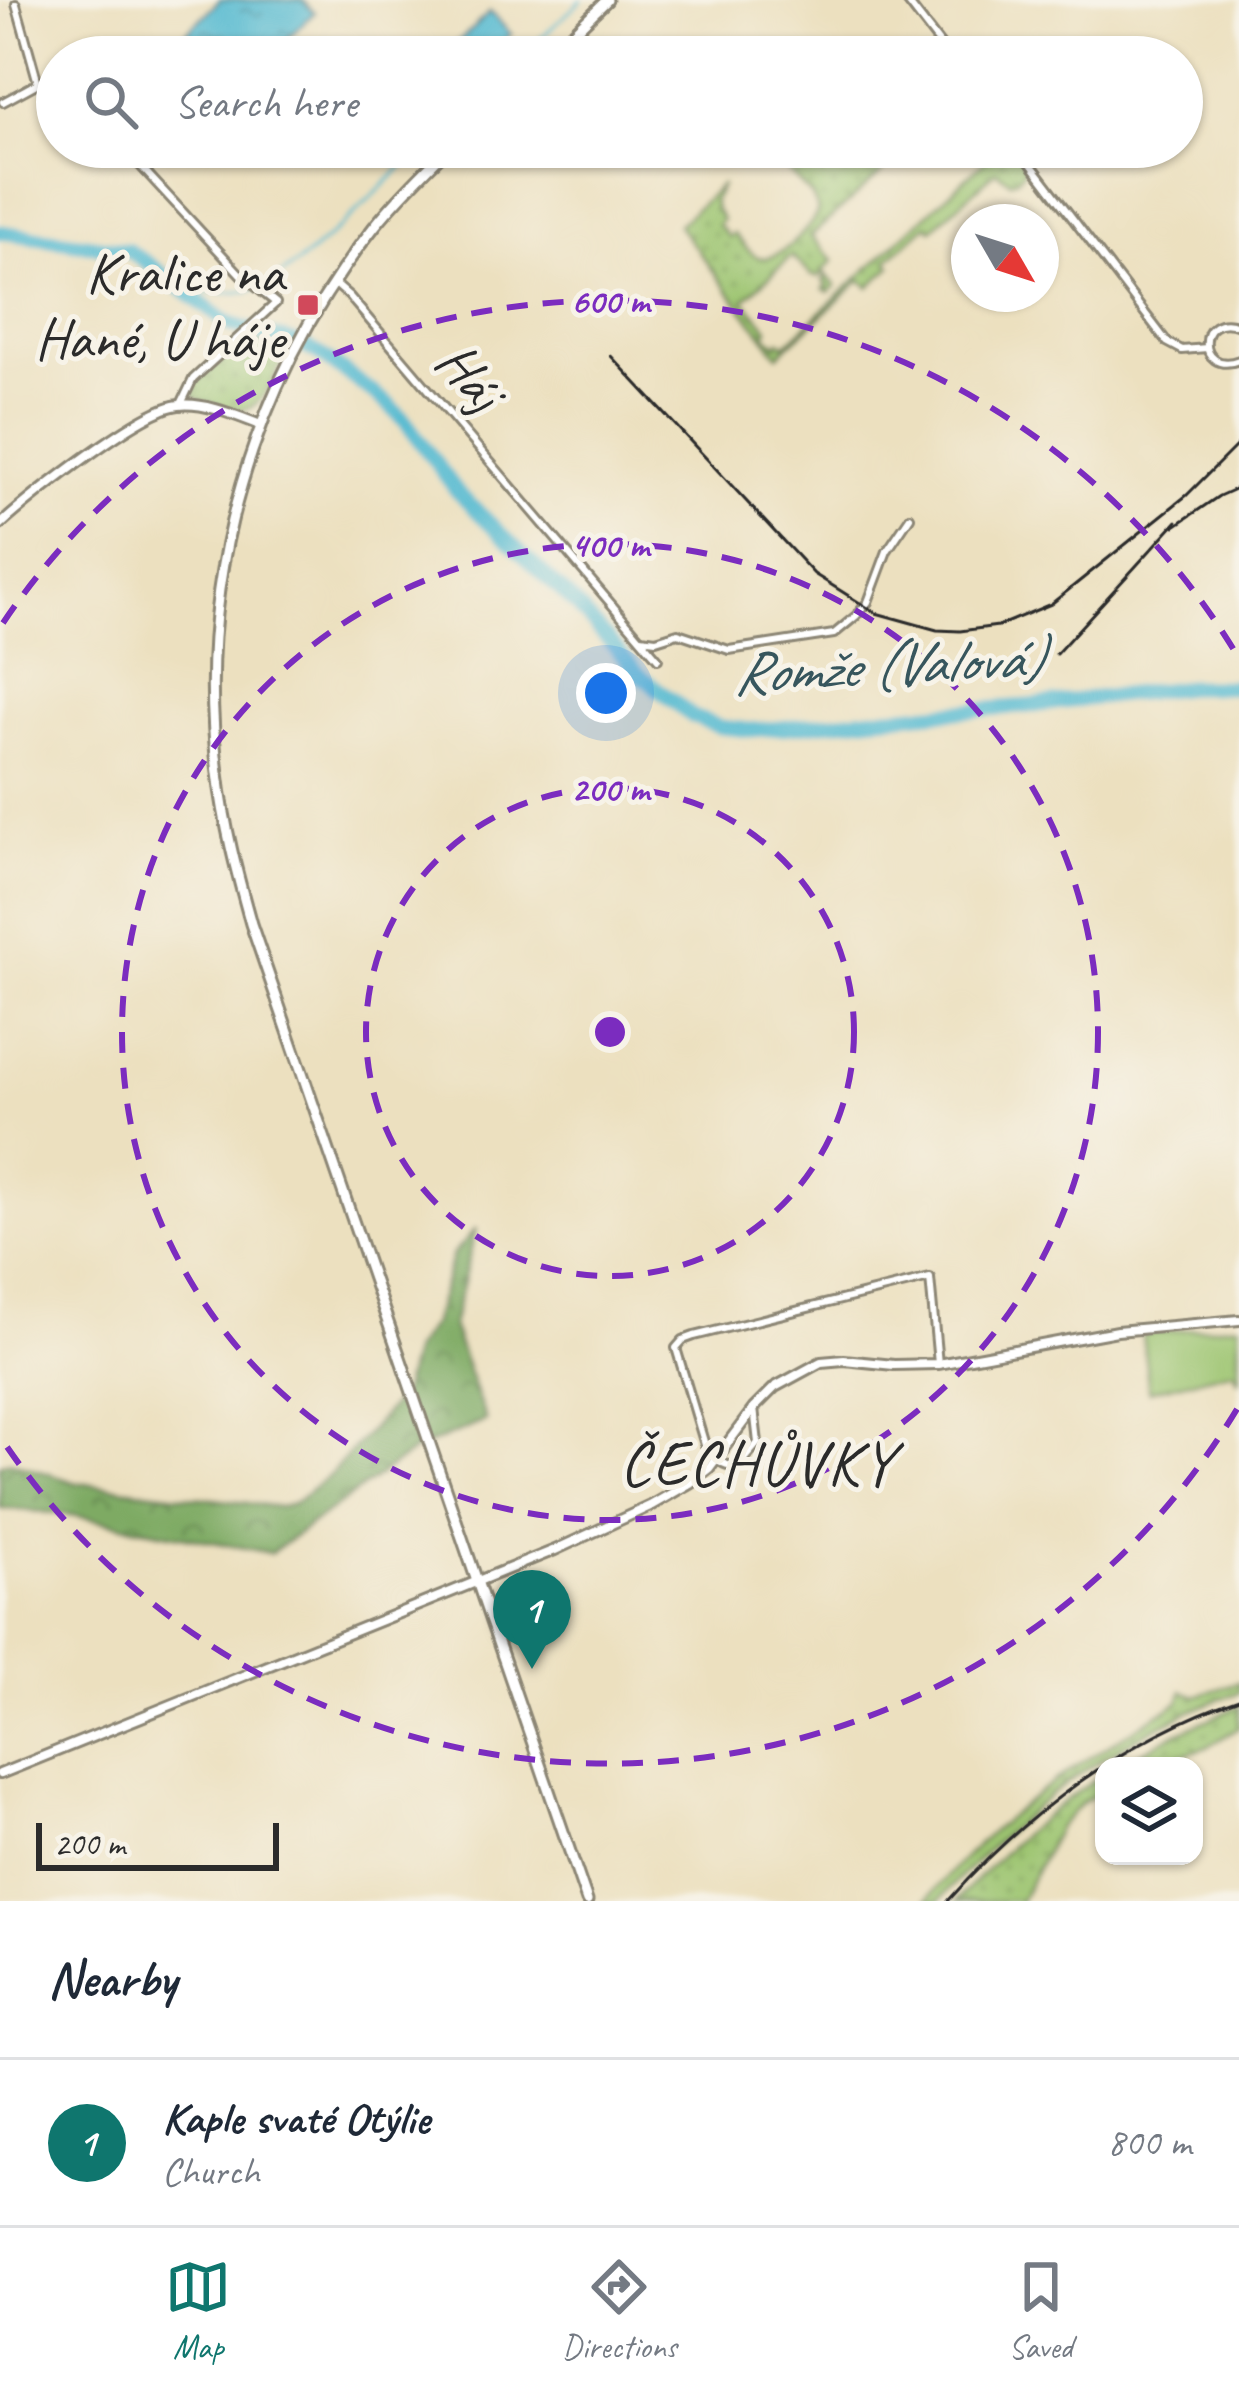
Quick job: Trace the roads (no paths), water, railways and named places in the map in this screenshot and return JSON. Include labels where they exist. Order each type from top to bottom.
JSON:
[{"type":"main road","points":[[569,36],[608,0]]},
{"type":"main road","points":[[429,168],[383,217],[334,283],[291,356],[261,425],[234,509],[217,606],[213,709],[224,813],[251,924],[587,1901]]},
{"type":"street","points":[[906,0],[934,36]]},
{"type":"street","points":[[16,4],[36,76]]},
{"type":"street","points":[[3,102],[36,84]]},
{"type":"street","points":[[142,168],[241,275],[276,303],[193,379],[182,404]]},
{"type":"street","points":[[1034,168],[1166,342],[1182,350],[1207,348]]},
{"type":"street","name":"Háj","points":[[334,283],[658,659]]},
{"type":"street","points":[[1239,326],[1228,322],[1214,326],[1207,338],[1212,357],[1230,363],[1239,359]]},
{"type":"street","points":[[0,525],[149,415],[182,404],[261,425]]},
{"type":"street","points":[[638,636],[654,640],[678,634],[729,650],[834,634],[868,602],[887,551],[910,517]]},
{"type":"street","points":[[754,1408],[757,1446],[736,1466],[716,1459],[705,1445],[676,1348],[682,1340],[930,1278],[938,1364]]},
{"type":"street","points":[[0,1774],[478,1581],[650,1506],[699,1477],[781,1382],[821,1363],[938,1364],[1117,1330],[1239,1320]]},
{"type":"water","points":[[220,0],[302,0],[314,13],[290,36],[183,36]]},
{"type":"water","points":[[490,12],[511,34],[509,36],[464,36]]},
{"type":"waterway","points":[[543,36],[582,0]]},
{"type":"waterway","points":[[182,290],[240,292],[266,284],[338,229],[401,168]]},
{"type":"waterway","name":"Romže (Valová)","points":[[0,232],[127,250],[229,324],[321,355],[405,421],[459,494],[575,604],[639,674],[693,717],[720,727],[780,728],[1188,687],[1239,687]]},
{"type":"railway","points":[[611,356],[814,574],[876,613],[937,630],[998,626],[1051,604],[1187,495],[1239,443]]},
{"type":"railway","points":[[1175,526],[1239,487]]},
{"type":"railway","points":[[1056,654],[1177,521]]},
{"type":"railway","points":[[948,1901],[1011,1837],[1081,1781],[1157,1735],[1239,1699]]},
{"type":"place","name":"Kralice na Hané, U háje","points":[[308,305]]},
{"type":"place","name":"Kaple svaté Otýlie","points":[[532,1669]]},
{"type":"district","name":"ČECHŮVKY","points":[[758,1462]]}]
